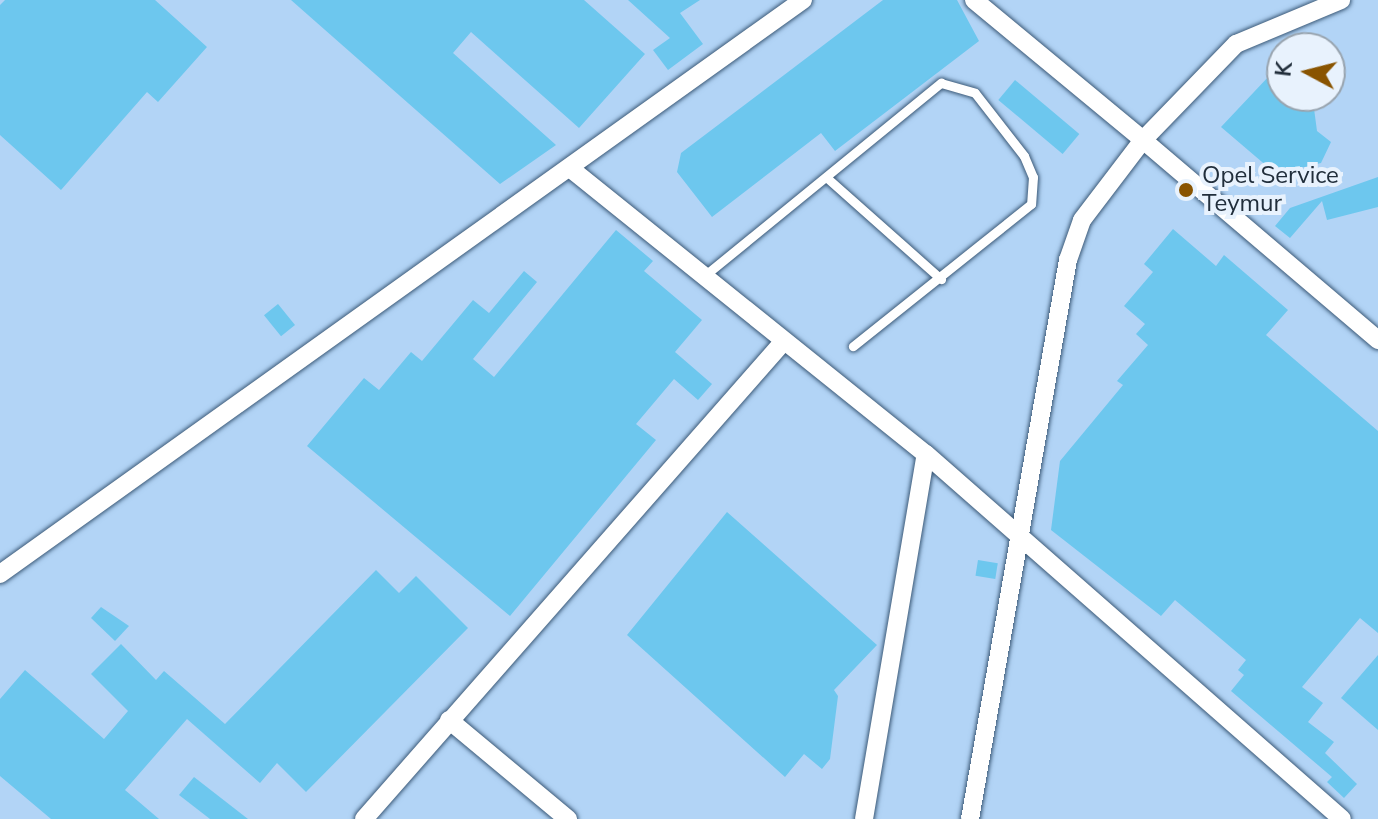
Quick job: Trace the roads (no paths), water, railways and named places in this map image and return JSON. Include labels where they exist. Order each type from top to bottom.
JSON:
[{"type":"street","points":[[0,574],[571,169],[803,0]]},
{"type":"street","points":[[974,0],[1378,340]]},
{"type":"street","points":[[970,819],[1068,260],[1082,220],[1143,140],[1236,44],[1341,0]]},
{"type":"street","points":[[571,169],[926,454],[1342,819]]},
{"type":"street","points":[[364,819],[784,341]]},
{"type":"street","points":[[864,819],[926,454]]},
{"type":"street","points":[[449,720],[568,819]]},
{"type":"lane","points":[[704,276],[941,83],[975,93],[1024,156],[1033,177],[1031,204],[941,279],[853,346]]},
{"type":"lane","points":[[826,177],[941,279]]},
{"type":"place","name":"Opel Service Teymur","points":[[1186,190]]}]
